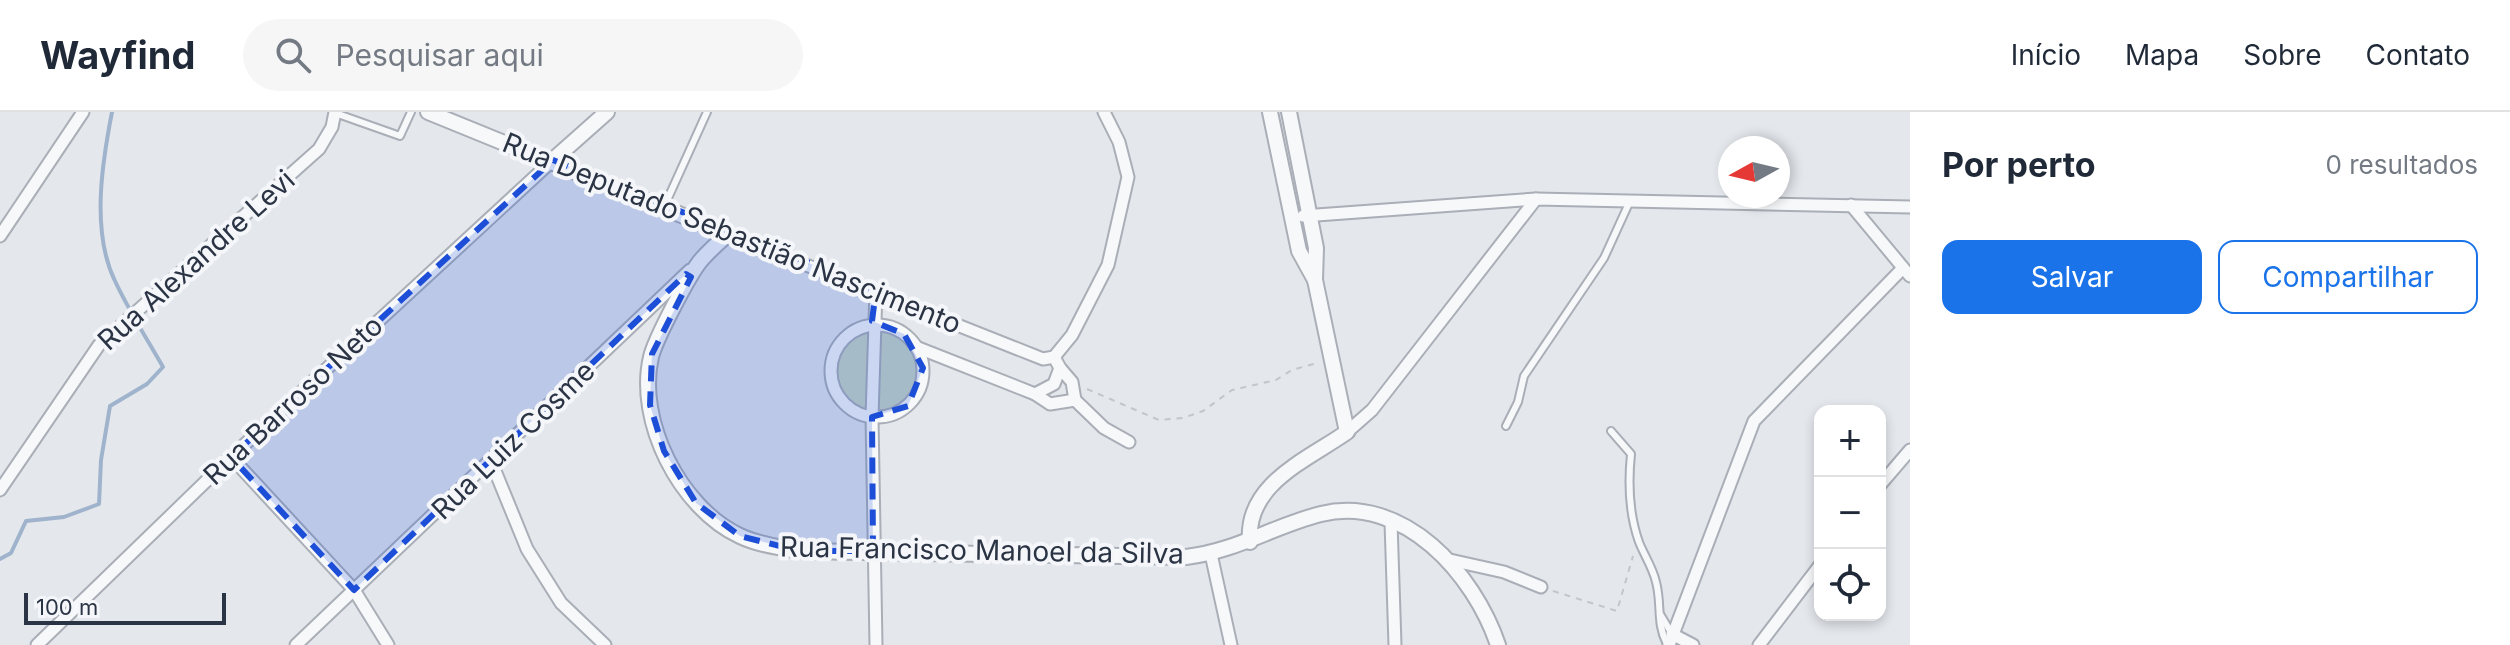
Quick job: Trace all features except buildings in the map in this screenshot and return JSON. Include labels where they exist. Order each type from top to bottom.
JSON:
[{"type":"street","points":[[0,236],[83,112]]},
{"type":"street","name":"Rua Deputado Sebastião Nascimento","points":[[428,112],[1057,363]]},
{"type":"street","points":[[553,160],[607,112]]},
{"type":"street","points":[[1035,394],[1054,384],[1057,363],[1108,265],[1128,177],[1119,142],[1104,112]]},
{"type":"street","points":[[1270,112],[1299,251],[1315,280]]},
{"type":"street","points":[[1289,112],[1316,248],[1315,280],[1347,432]]},
{"type":"street","name":"Rua Alexandre Levi","points":[[0,490],[99,345],[319,149],[332,127],[335,113]]},
{"type":"street","name":"Rua Barroso Neto","points":[[37,645],[231,457],[553,160]]},
{"type":"street","points":[[1292,217],[1536,199],[1910,207]]},
{"type":"street","points":[[1250,542],[1252,515],[1268,486],[1347,432],[1372,410],[1536,199]]},
{"type":"street","points":[[1693,645],[1669,641],[1754,421],[1907,272],[1851,205]]},
{"type":"street","name":"Rua Luiz Cosme","points":[[296,645],[728,234]]},
{"type":"street","name":"Rua Francisco Manoel da Silva","points":[[699,262],[652,354],[648,379],[655,426],[676,472],[696,503],[740,536],[799,551],[1186,557],[1211,554],[1324,513],[1349,510],[1391,522],[1435,547],[1450,560],[1474,592],[1498,645]]},
{"type":"street","points":[[876,290],[872,324],[876,645]]},
{"type":"street","points":[[872,324],[856,330],[841,343],[831,372],[836,392],[849,408],[872,417],[889,416],[908,406],[920,389],[923,368],[916,347]]},
{"type":"street","name":"Rua Deputado Sebastião Nascimento","points":[[872,324],[890,326],[916,347],[1035,394],[1050,404],[1075,400]]},
{"type":"street","points":[[1057,363],[1072,382],[1075,400],[1104,428],[1129,442]]},
{"type":"street","points":[[1886,478],[1910,450]]},
{"type":"street","points":[[231,457],[354,590],[388,645]]},
{"type":"street","points":[[491,461],[527,549],[561,603],[605,645]]},
{"type":"street","points":[[1391,522],[1395,645]]},
{"type":"street","points":[[1211,554],[1231,645]]},
{"type":"street","points":[[1450,560],[1504,572],[1541,587]]},
{"type":"street","points":[[1759,645],[1814,573]]},
{"type":"lane","points":[[335,113],[400,136],[411,112]]},
{"type":"lane","points":[[664,207],[707,112]]},
{"type":"lane","points":[[1506,426],[1518,402],[1524,376],[1604,258],[1630,201]]},
{"type":"lane","points":[[1611,431],[1631,454],[1628,484],[1638,539],[1655,578],[1661,632],[1669,641]]},
{"type":"path","points":[[1072,382],[1159,420],[1183,418],[1203,411],[1232,390],[1276,380],[1292,370],[1333,359]]},
{"type":"path","points":[[1541,587],[1617,611],[1638,539]]},
{"type":"highlighted area","points":[[553,160],[876,290],[872,321],[904,334],[923,368],[908,406],[872,417],[873,551],[799,551],[740,536],[696,503],[664,451],[650,405],[652,354],[691,277],[686,274],[354,590],[231,457]]},
{"type":"green space","points":[[877,325],[894,329],[909,339],[919,354],[923,371],[919,388],[909,403],[894,413],[877,417],[860,413],[845,403],[835,388],[831,371],[835,354],[845,339],[860,329]]},
{"type":"waterway","points":[[0,559],[11,553],[26,521],[64,517],[99,504],[101,460],[110,406],[147,384],[163,367],[115,281],[103,241],[102,175],[112,112]]}]
